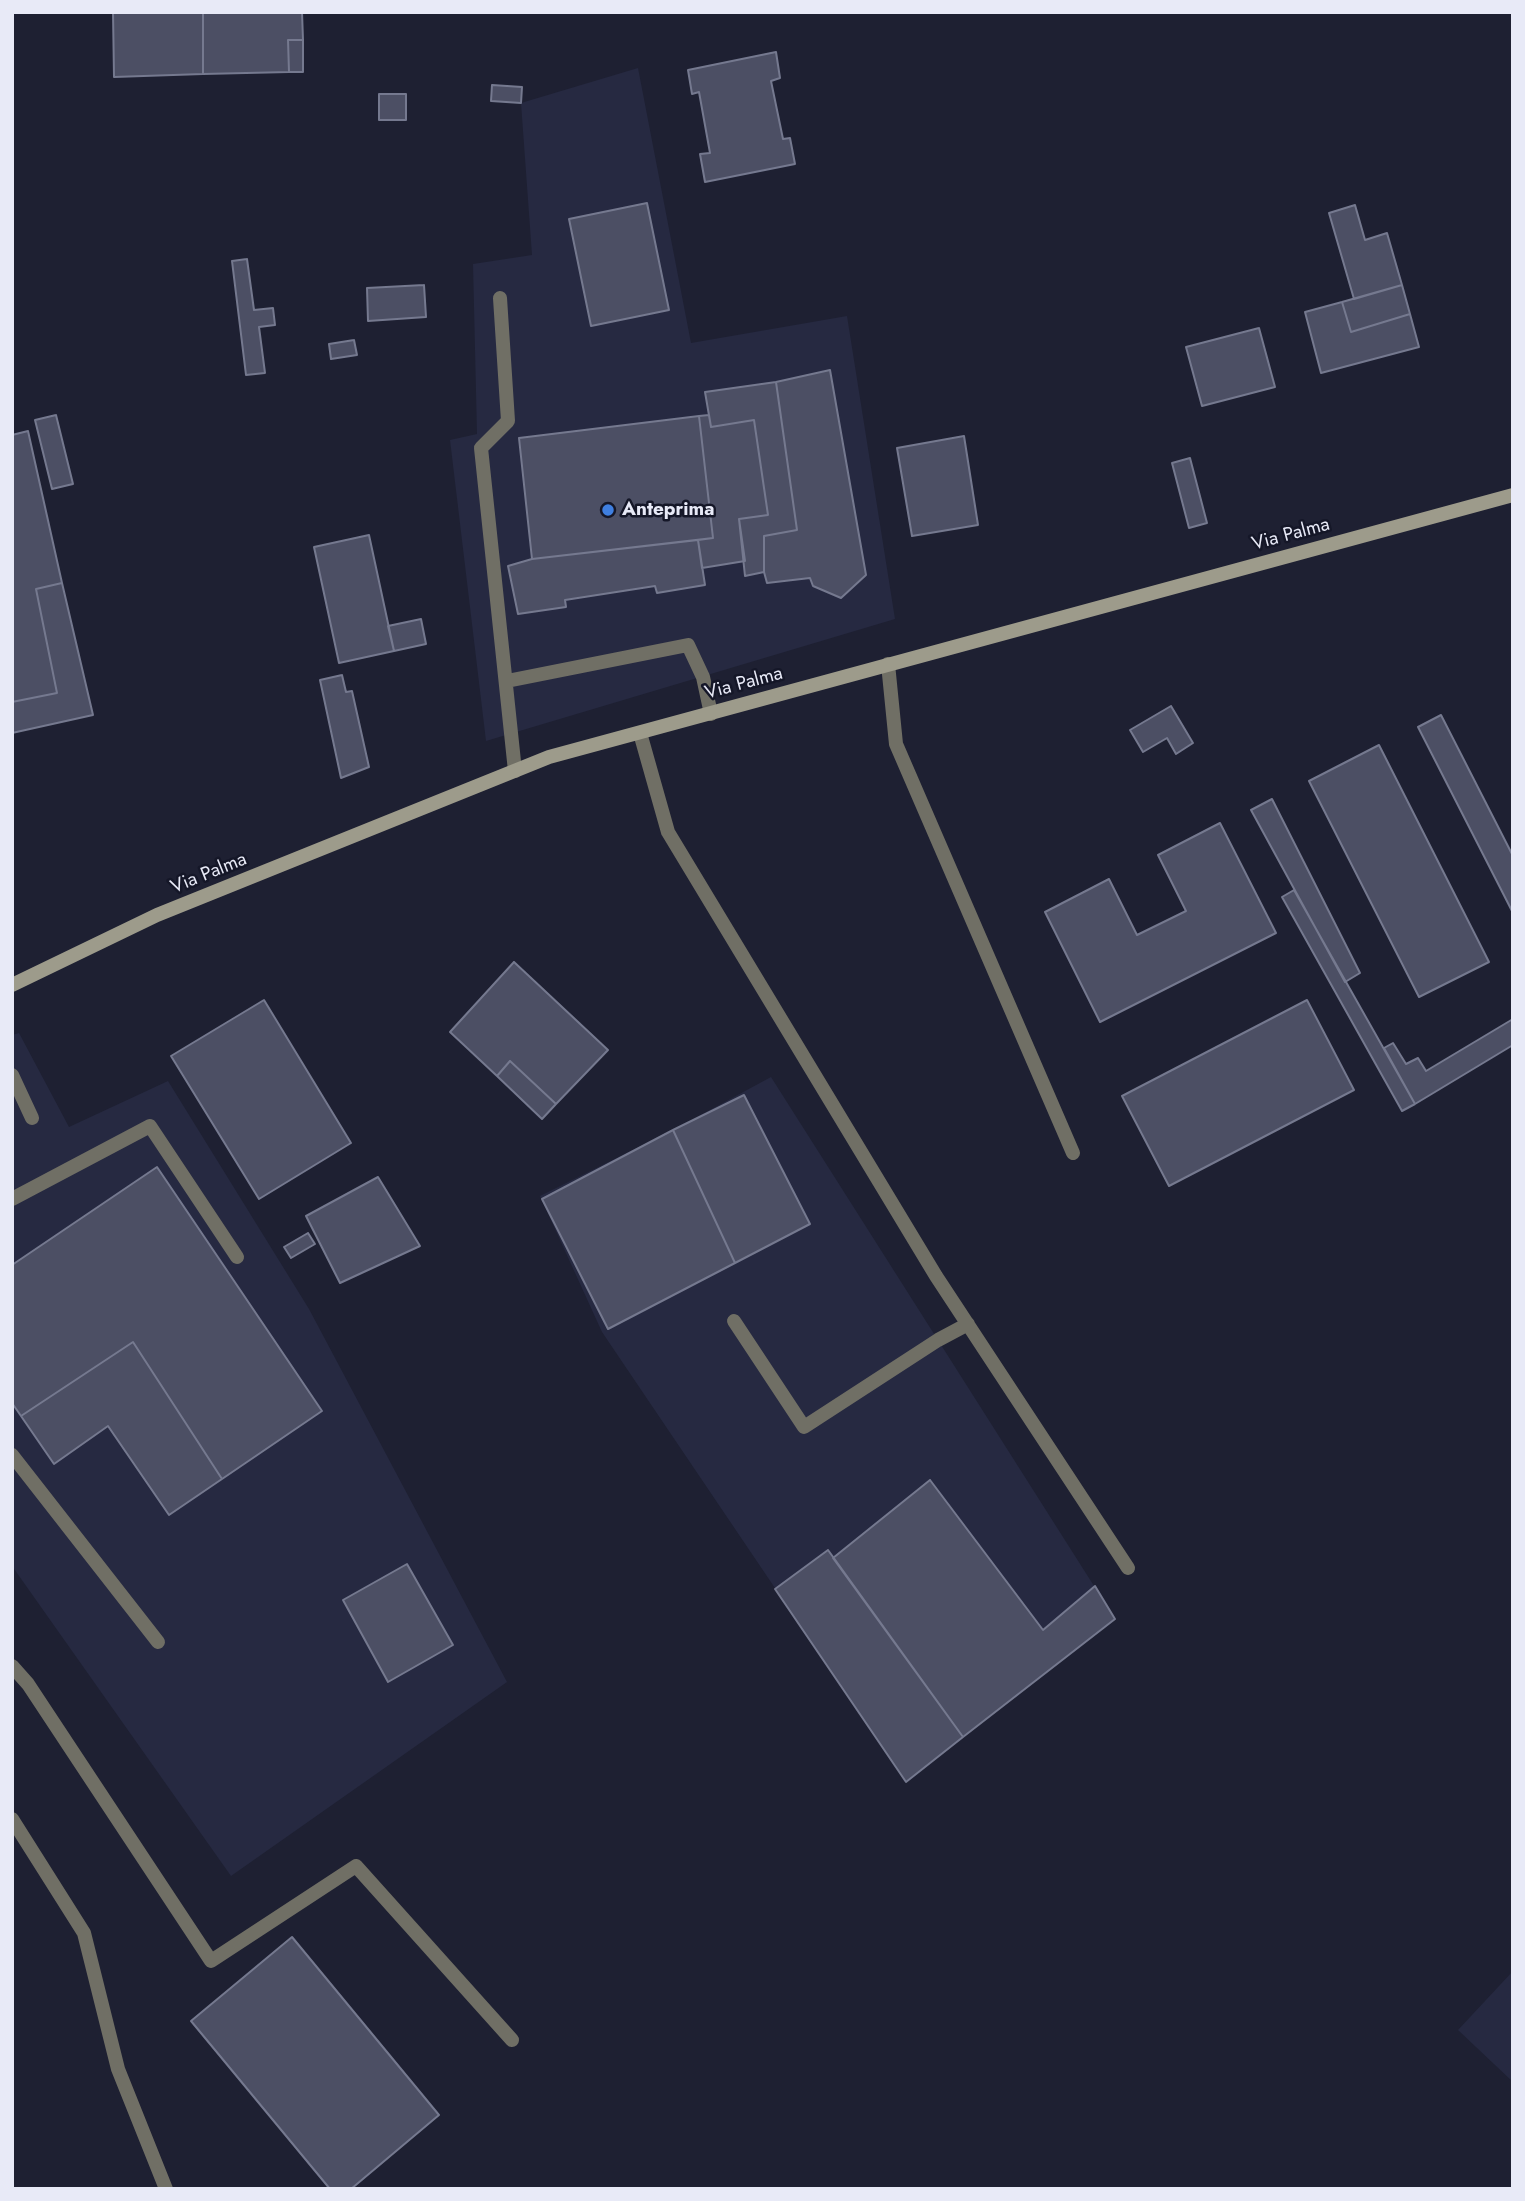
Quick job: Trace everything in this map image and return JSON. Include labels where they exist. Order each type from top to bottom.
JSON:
[{"type":"main road","name":"Via Palma","points":[[12,985],[157,915],[549,757],[1513,495]]},
{"type":"lane","points":[[500,298],[508,421],[481,448],[515,771]]},
{"type":"lane","points":[[507,681],[688,645],[703,677],[711,713]]},
{"type":"lane","points":[[888,664],[896,744],[1073,1153]]},
{"type":"lane","points":[[640,733],[668,832],[936,1276],[1128,1568]]},
{"type":"lane","points":[[12,1075],[32,1118]]},
{"type":"lane","points":[[12,1199],[150,1126],[237,1257]]},
{"type":"lane","points":[[734,1321],[804,1427],[968,1324]]},
{"type":"lane","points":[[12,1455],[158,1642]]},
{"type":"lane","points":[[12,1666],[28,1684],[211,1961],[356,1866],[512,2040]]},
{"type":"lane","points":[[12,1819],[85,1933],[118,2069],[166,2189]]},
{"type":"shaded area","points":[[638,68],[691,343],[847,316],[895,619],[486,741],[450,440],[477,434],[473,264],[532,255],[521,103]]},
{"type":"shaded area","points":[[19,1033],[69,1127],[168,1081],[309,1309],[507,1682],[231,1876],[12,1566],[12,1035]]},
{"type":"shaded area","points":[[771,1077],[1115,1619],[906,1782],[602,1332],[540,1196],[673,1130]]},
{"type":"shaded area","points":[[1513,1971],[1513,2082],[1458,2030]]},
{"type":"building","points":[[113,12],[203,12],[203,74],[114,77]]},
{"type":"building","points":[[203,12],[302,12],[303,40],[288,40],[289,72],[203,74]]},
{"type":"building","points":[[288,40],[303,40],[303,72],[289,72]]},
{"type":"building","points":[[776,52],[780,78],[771,81],[783,139],[790,138],[795,164],[705,182],[700,154],[710,153],[699,92],[692,94],[688,70]]},
{"type":"building","points":[[492,85],[522,87],[521,103],[491,101]]},
{"type":"building","points":[[379,94],[406,94],[406,120],[379,120]]},
{"type":"building","points":[[647,203],[669,310],[591,326],[569,219]]},
{"type":"building","points":[[1355,205],[1365,240],[1387,233],[1402,285],[1354,299],[1329,213]]},
{"type":"building","points":[[247,259],[254,310],[273,308],[275,325],[259,327],[265,373],[246,375],[232,261]]},
{"type":"building","points":[[424,285],[426,317],[368,321],[367,288]]},
{"type":"building","points":[[1402,285],[1410,314],[1351,332],[1342,302]]},
{"type":"building","points":[[1342,302],[1351,332],[1410,314],[1419,347],[1321,373],[1305,312]]},
{"type":"building","points":[[1259,328],[1275,387],[1202,406],[1186,347]]},
{"type":"building","points":[[354,340],[357,355],[331,359],[329,344]]},
{"type":"building","points":[[830,370],[866,575],[841,598],[813,586],[810,578],[767,583],[764,572],[764,536],[797,530],[776,382]]},
{"type":"building","points":[[776,382],[797,530],[764,536],[764,572],[745,576],[739,519],[768,515],[754,420],[711,427],[705,392]]},
{"type":"building","points":[[56,415],[73,484],[52,489],[35,420]]},
{"type":"building","points":[[709,415],[711,427],[754,420],[768,515],[739,519],[745,561],[702,568],[698,540],[713,538],[699,416]]},
{"type":"building","points":[[699,416],[713,538],[532,559],[519,438]]},
{"type":"building","points":[[28,431],[62,583],[36,589],[57,693],[12,702],[12,435]]},
{"type":"building","points":[[964,436],[978,525],[912,536],[897,448]]},
{"type":"building","points":[[1190,458],[1207,523],[1189,528],[1172,463]]},
{"type":"building","points":[[369,535],[394,651],[339,663],[314,547]]},
{"type":"building","points":[[698,540],[705,585],[657,593],[655,586],[565,600],[566,607],[518,614],[508,566],[532,559]]},
{"type":"building","points":[[62,583],[93,715],[12,733],[12,702],[57,693],[36,589]]},
{"type":"building","points":[[421,619],[426,644],[394,651],[388,626]]},
{"type":"building","points":[[342,675],[346,692],[352,691],[369,767],[341,778],[320,680]]},
{"type":"building","points":[[1171,706],[1193,743],[1176,754],[1167,738],[1143,752],[1130,730]]},
{"type":"building","points":[[1441,715],[1513,856],[1513,913],[1418,727]]},
{"type":"building","points":[[1379,745],[1489,962],[1419,997],[1309,781]]},
{"type":"building","points":[[1272,799],[1360,973],[1345,982],[1251,810]]},
{"type":"building","points":[[1220,823],[1276,933],[1100,1022],[1045,912],[1109,879],[1137,935],[1186,911],[1158,855]]},
{"type":"building","points":[[1294,890],[1415,1104],[1402,1111],[1282,897]]},
{"type":"building","points":[[514,962],[608,1050],[556,1104],[510,1061],[497,1076],[450,1032]]},
{"type":"building","points":[[264,1000],[351,1143],[259,1199],[171,1056]]},
{"type":"building","points":[[1307,1000],[1354,1090],[1169,1186],[1122,1096]]},
{"type":"building","points":[[1513,1019],[1513,1045],[1415,1104],[1384,1048],[1393,1043],[1406,1064],[1418,1058],[1426,1071]]},
{"type":"building","points":[[510,1061],[556,1104],[542,1119],[497,1076]]},
{"type":"building","points":[[744,1095],[810,1224],[735,1263],[673,1130]]},
{"type":"building","points":[[673,1130],[735,1263],[608,1329],[542,1199]]},
{"type":"building","points":[[157,1167],[322,1411],[222,1479],[133,1342],[21,1416],[12,1403],[12,1265]]},
{"type":"building","points":[[378,1177],[420,1246],[340,1283],[306,1216]]},
{"type":"building","points":[[308,1233],[315,1244],[291,1258],[284,1247]]},
{"type":"building","points":[[133,1342],[222,1479],[169,1515],[108,1426],[54,1464],[21,1416]]},
{"type":"building","points":[[930,1480],[1043,1630],[1095,1586],[1115,1619],[963,1737],[833,1558]]},
{"type":"building","points":[[828,1550],[963,1737],[906,1782],[775,1589]]},
{"type":"building","points":[[407,1564],[453,1645],[388,1682],[343,1600]]},
{"type":"building","points":[[292,1937],[439,2115],[351,2189],[330,2189],[191,2021]]},
{"type":"place","name":"Anteprima","points":[[608,510]]}]
